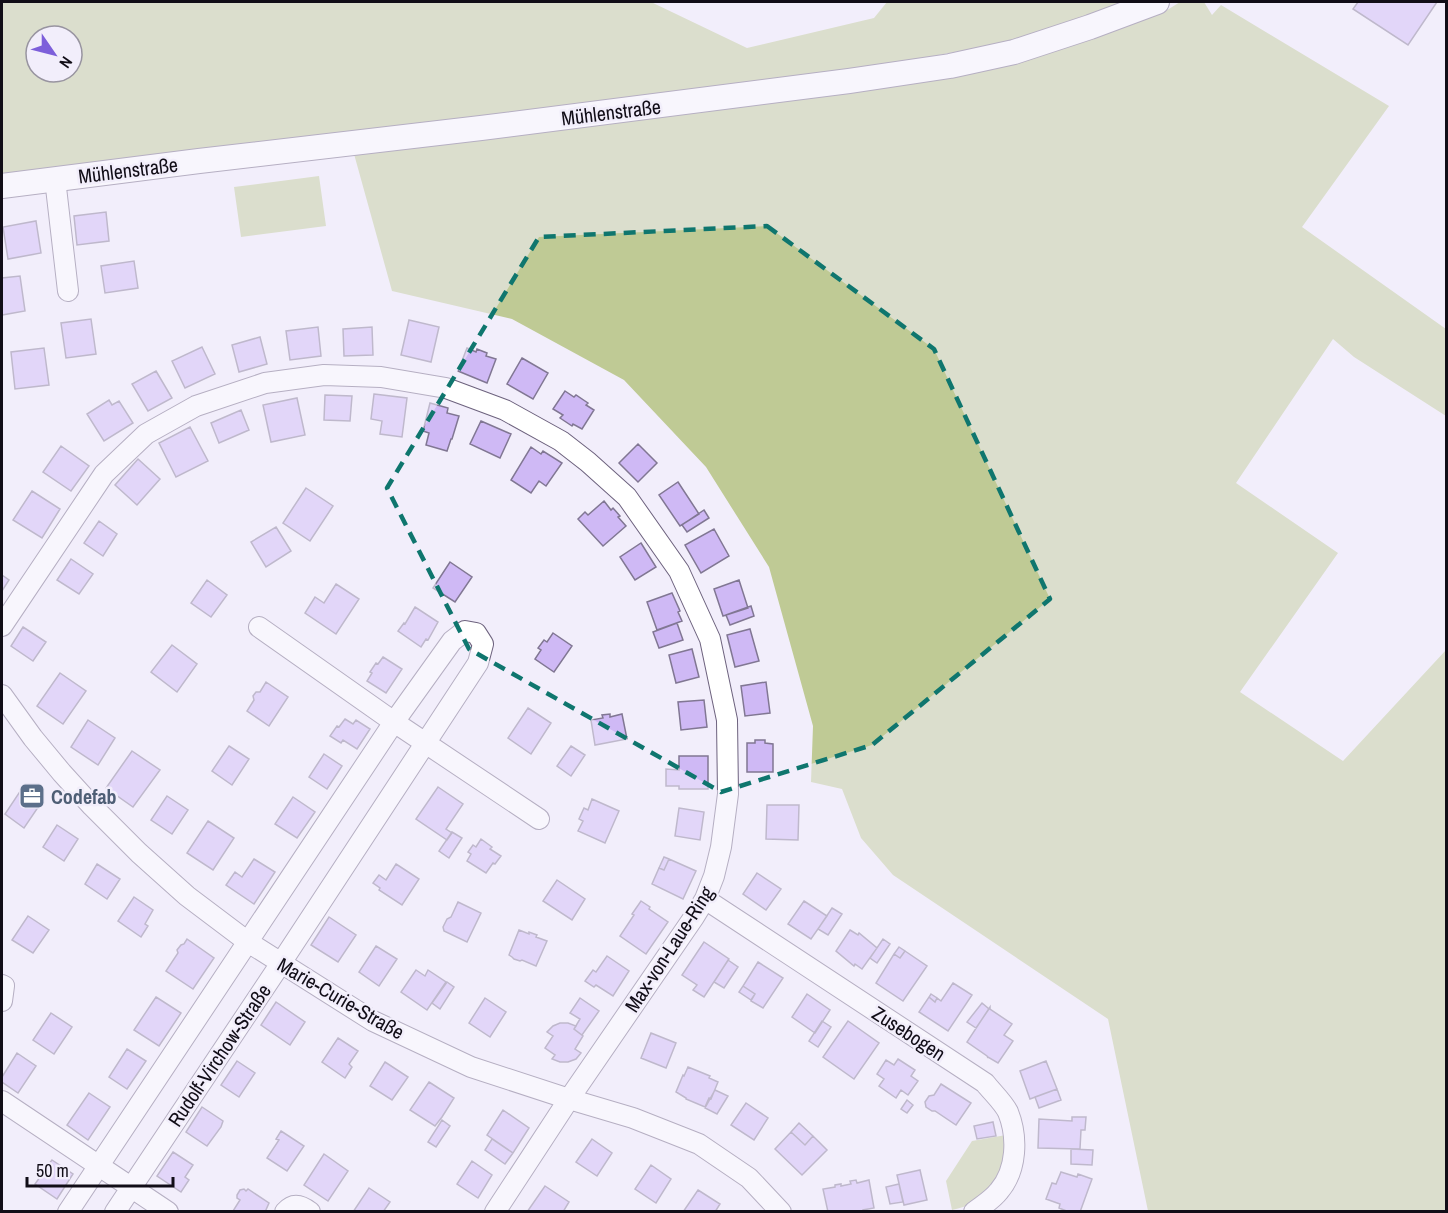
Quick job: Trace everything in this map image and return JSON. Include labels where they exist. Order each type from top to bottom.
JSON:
[{"type":"street","name":"Mühlenstraße","points":[[2,186],[492,127],[950,66],[1014,52],[1157,2]]},
{"type":"street","name":"Mühlenstraße","points":[[55,179],[68,291]]},
{"type":"street","name":"Max-von-Laue-Ring","points":[[2,626],[104,474],[146,434],[196,406],[265,383],[324,375],[381,378],[446,388],[505,410],[561,441],[627,497],[679,571],[710,639],[727,720],[728,794],[721,847],[714,876],[705,899],[694,917],[569,1099],[495,1212]]},
{"type":"street","points":[[259,627],[394,722],[539,819]]},
{"type":"street","name":"Rudolf-Virchow-Straße","points":[[68,1212],[394,722],[452,641],[465,631],[476,633],[483,644],[478,663],[115,1212]]},
{"type":"street","name":"Marie-Curie-Straße","points":[[2,695],[62,773],[138,853],[187,896],[248,942],[373,1021],[471,1067],[633,1118],[699,1144],[749,1178],[781,1212]]},
{"type":"street","name":"Zusebogen","points":[[705,899],[985,1083],[1007,1111],[1014,1130],[1014,1147],[1010,1173],[1004,1185],[986,1204],[974,1212]]},
{"type":"street","points":[[2,985],[4,986],[2,1001]]},
{"type":"street","points":[[2,1101],[168,1212]]},
{"type":"street","points":[[285,1212],[292,1206],[301,1205],[310,1212]]},
{"type":"highlighted area","points":[[767,226],[934,349],[1050,599],[872,745],[721,792],[469,649],[387,488],[539,237]]},
{"type":"green space","points":[[2,2],[651,2],[747,48],[874,18],[887,2],[1138,2],[1019,40],[896,63],[2,177]]},
{"type":"green space","points":[[1180,2],[1204,2],[1212,15],[1221,5],[1389,106],[1302,227],[1446,329],[1446,416],[1354,357],[1333,339],[1236,483],[1338,553],[1240,692],[1343,761],[1446,650],[1446,1211],[1148,1211],[1108,1019],[893,875],[861,838],[842,789],[811,782],[813,726],[769,567],[706,467],[624,380],[512,319],[392,291],[354,154],[995,69],[1164,12]]},
{"type":"green space","points":[[319,176],[326,226],[241,237],[234,187]]},
{"type":"green space","points":[[1006,1135],[1004,1161],[991,1187],[975,1202],[952,1210],[946,1181],[972,1141]]},
{"type":"building","points":[[1358,2],[1437,2],[1408,45],[1353,9]]},
{"type":"building","points":[[106,212],[109,241],[77,245],[74,216]]},
{"type":"building","points":[[36,221],[41,253],[8,259],[3,227]]},
{"type":"building","points":[[134,261],[138,288],[105,293],[101,266]]},
{"type":"building","points":[[20,276],[25,311],[2,315],[2,278]]},
{"type":"building","points":[[91,319],[96,354],[66,358],[61,323]]},
{"type":"building","points":[[409,320],[439,327],[431,362],[401,355]]},
{"type":"building","points":[[318,327],[321,356],[290,360],[286,331]]},
{"type":"building","points":[[372,327],[373,355],[344,356],[343,329]]},
{"type":"building","points":[[260,337],[267,364],[239,372],[232,345]]},
{"type":"building","points":[[202,347],[215,374],[185,388],[172,361]]},
{"type":"building","points":[[44,348],[49,385],[15,389],[11,352]]},
{"type":"building","points":[[467,348],[476,352],[477,349],[487,353],[486,356],[496,359],[487,383],[458,371]]},
{"type":"building","points":[[522,358],[548,373],[533,399],[507,384]]},
{"type":"building","points":[[156,371],[172,398],[148,411],[132,384]]},
{"type":"building","points":[[565,391],[574,397],[576,395],[594,410],[582,429],[560,418],[563,415],[553,409]]},
{"type":"building","points":[[374,394],[407,398],[402,437],[380,434],[382,421],[371,419]]},
{"type":"building","points":[[325,395],[352,396],[350,421],[324,420]]},
{"type":"building","points":[[297,398],[305,435],[271,442],[263,405]]},
{"type":"building","points":[[109,400],[112,405],[119,401],[133,423],[104,441],[87,414]]},
{"type":"building","points":[[430,403],[448,408],[447,413],[459,416],[447,451],[426,445],[429,433],[423,431]]},
{"type":"building","points":[[241,410],[249,430],[219,443],[211,423]]},
{"type":"building","points":[[481,421],[511,434],[500,458],[470,444]]},
{"type":"building","points":[[190,427],[208,461],[176,477],[159,443]]},
{"type":"building","points":[[638,444],[657,463],[638,482],[619,463]]},
{"type":"building","points":[[61,446],[89,466],[71,491],[43,472]]},
{"type":"building","points":[[531,447],[541,454],[543,451],[562,463],[546,486],[539,481],[531,493],[511,480]]},
{"type":"building","points":[[138,459],[160,479],[137,505],[115,485]]},
{"type":"building","points":[[678,482],[699,514],[680,526],[659,495]]},
{"type":"building","points":[[306,488],[333,506],[310,541],[283,523]]},
{"type":"building","points":[[32,491],[60,509],[42,538],[13,520]]},
{"type":"building","points":[[604,501],[611,510],[613,508],[626,526],[603,546],[578,519],[585,512],[588,515]]},
{"type":"building","points":[[704,510],[709,518],[687,532],[682,525]]},
{"type":"building","points":[[99,521],[117,534],[103,556],[84,543]]},
{"type":"building","points":[[276,527],[291,551],[266,567],[251,542]]},
{"type":"building","points":[[714,529],[729,556],[701,573],[685,545]]},
{"type":"building","points":[[641,543],[656,567],[635,580],[620,557]]},
{"type":"building","points":[[71,559],[93,574],[79,594],[57,580]]},
{"type":"building","points":[[450,562],[472,577],[455,602],[433,588]]},
{"type":"building","points":[[2,575],[9,580],[2,591]]},
{"type":"building","points":[[207,580],[227,595],[211,617],[191,603]]},
{"type":"building","points":[[739,580],[748,608],[723,616],[714,589]]},
{"type":"building","points":[[336,584],[359,599],[336,634],[305,613],[315,597],[324,603]]},
{"type":"building","points":[[672,593],[682,621],[657,630],[647,602]]},
{"type":"building","points":[[751,606],[754,616],[730,625],[726,615]]},
{"type":"building","points":[[415,607],[438,622],[428,640],[426,639],[421,647],[398,631]]},
{"type":"building","points":[[677,623],[683,640],[659,648],[653,632]]},
{"type":"building","points":[[23,627],[46,642],[33,661],[11,646]]},
{"type":"building","points":[[750,629],[759,661],[735,667],[727,635]]},
{"type":"building","points":[[553,633],[572,646],[554,672],[535,659],[541,650],[538,648],[544,640],[547,642]]},
{"type":"building","points":[[172,645],[197,664],[177,692],[151,672]]},
{"type":"building","points":[[692,649],[699,677],[676,683],[669,655]]},
{"type":"building","points":[[383,657],[402,669],[386,693],[367,681],[376,663],[378,664]]},
{"type":"building","points":[[60,673],[86,691],[63,724],[37,706]]},
{"type":"building","points":[[266,682],[288,697],[269,726],[247,711],[254,700],[253,696],[256,692],[260,692]]},
{"type":"building","points":[[766,682],[770,713],[745,716],[741,686]]},
{"type":"building","points":[[704,700],[707,727],[681,730],[678,702]]},
{"type":"building","points":[[528,708],[551,723],[531,754],[508,738]]},
{"type":"building","points":[[610,714],[610,717],[622,714],[627,739],[595,745],[591,720]]},
{"type":"building","points":[[345,719],[353,724],[356,720],[370,729],[357,749],[343,740],[341,743],[330,736]]},
{"type":"building","points":[[88,720],[115,738],[98,765],[71,747]]},
{"type":"building","points":[[755,740],[765,740],[765,743],[773,744],[773,772],[747,772],[747,743],[755,743]]},
{"type":"building","points":[[229,746],[249,759],[232,785],[212,771]]},
{"type":"building","points":[[571,746],[585,755],[571,776],[557,766]]},
{"type":"building","points":[[132,751],[160,770],[133,807],[106,788]]},
{"type":"building","points":[[324,754],[342,766],[327,789],[309,777]]},
{"type":"building","points":[[679,756],[708,756],[708,789],[679,789],[679,786],[666,786],[666,769],[679,770]]},
{"type":"building","points":[[23,787],[43,800],[24,828],[5,814]]},
{"type":"building","points":[[438,787],[463,804],[446,829],[452,833],[447,840],[416,819]]},
{"type":"building","points":[[167,796],[188,810],[172,834],[151,820]]},
{"type":"building","points":[[293,797],[315,812],[297,838],[275,824]]},
{"type":"building","points":[[592,799],[619,811],[605,843],[578,831],[583,821],[579,819],[584,808],[588,810]]},
{"type":"building","points":[[767,805],[799,805],[798,840],[766,839]]},
{"type":"building","points":[[679,808],[704,812],[700,840],[675,836]]},
{"type":"building","points":[[208,821],[234,838],[213,870],[187,853]]},
{"type":"building","points":[[57,825],[78,839],[64,861],[43,847]]},
{"type":"building","points":[[452,832],[462,838],[449,858],[439,851]]},
{"type":"building","points":[[481,839],[501,856],[486,873],[467,861],[471,854],[468,852],[473,845],[476,847]]},
{"type":"building","points":[[664,857],[669,859],[664,870],[659,868]]},
{"type":"building","points":[[254,859],[275,872],[254,904],[226,885],[235,872],[242,877]]},
{"type":"building","points":[[669,859],[696,871],[683,899],[652,884],[659,868],[664,870]]},
{"type":"building","points":[[97,864],[120,879],[107,899],[85,884]]},
{"type":"building","points":[[396,864],[419,879],[402,905],[379,890],[380,888],[373,883],[379,875],[386,880]]},
{"type":"building","points":[[757,873],[781,889],[766,910],[743,894]]},
{"type":"building","points":[[557,880],[585,899],[572,920],[543,901]]},
{"type":"building","points":[[134,897],[153,910],[145,924],[148,926],[141,937],[118,921]]},
{"type":"building","points":[[641,901],[668,922],[646,954],[620,936]]},
{"type":"building","points":[[804,901],[827,916],[811,939],[788,924]]},
{"type":"building","points":[[458,902],[481,913],[467,942],[444,931],[443,927]]},
{"type":"building","points":[[832,908],[842,914],[828,935],[818,929]]},
{"type":"building","points":[[28,916],[49,930],[33,953],[12,940]]},
{"type":"building","points":[[329,917],[356,935],[338,962],[311,945]]},
{"type":"building","points":[[519,930],[537,935],[536,937],[547,941],[536,966],[514,959],[509,955]]},
{"type":"building","points":[[850,930],[858,935],[859,933],[877,948],[862,969],[855,964],[854,966],[836,951]]},
{"type":"building","points":[[187,939],[214,958],[193,989],[166,971],[178,953],[177,950]]},
{"type":"building","points":[[883,939],[890,944],[877,963],[870,958]]},
{"type":"building","points":[[704,942],[729,959],[704,997],[693,990],[697,985],[682,975]]},
{"type":"building","points":[[376,946],[397,959],[379,986],[359,972]]},
{"type":"building","points":[[899,947],[905,951],[900,958],[894,954]]},
{"type":"building","points":[[905,951],[927,966],[903,1001],[876,983],[894,954],[900,958]]},
{"type":"building","points":[[607,956],[629,971],[613,996],[585,981],[593,970],[596,972]]},
{"type":"building","points":[[728,960],[738,967],[724,988],[714,982]]},
{"type":"building","points":[[758,962],[783,978],[763,1008],[751,1001],[755,994],[743,986]]},
{"type":"building","points":[[416,970],[425,976],[428,970],[446,982],[427,1010],[401,992]]},
{"type":"building","points":[[447,982],[454,987],[440,1009],[432,1003]]},
{"type":"building","points":[[953,983],[972,995],[948,1031],[919,1012],[929,997],[935,1002],[937,998],[941,1001]]},
{"type":"building","points":[[743,986],[755,994],[751,1000],[739,992]]},
{"type":"building","points":[[807,994],[830,1010],[815,1033],[792,1017]]},
{"type":"building","points":[[931,994],[937,998],[935,1002],[929,997]]},
{"type":"building","points":[[156,997],[181,1013],[159,1046],[134,1030]]},
{"type":"building","points":[[485,998],[506,1012],[490,1037],[469,1023]]},
{"type":"building","points":[[580,998],[599,1011],[582,1035],[574,1029],[580,1019],[570,1013]]},
{"type":"building","points":[[276,1002],[305,1022],[290,1045],[261,1025]]},
{"type":"building","points":[[982,1003],[989,1009],[976,1028],[967,1022]]},
{"type":"building","points":[[990,1007],[1012,1024],[1004,1035],[1013,1041],[998,1063],[967,1042]]},
{"type":"building","points":[[51,1013],[72,1027],[54,1054],[33,1040]]},
{"type":"building","points":[[822,1021],[831,1027],[818,1047],[809,1041]]},
{"type":"building","points":[[848,1021],[879,1043],[854,1079],[823,1057]]},
{"type":"building","points":[[560,1023],[576,1026],[574,1029],[583,1036],[575,1049],[581,1053],[576,1059],[568,1062],[552,1059],[555,1055],[545,1048],[553,1036],[547,1032]]},
{"type":"building","points":[[651,1033],[676,1043],[666,1068],[641,1058]]},
{"type":"building","points":[[338,1038],[358,1051],[349,1064],[352,1067],[345,1078],[322,1062]]},
{"type":"building","points":[[127,1049],[146,1061],[127,1089],[109,1077]]},
{"type":"building","points":[[17,1053],[36,1066],[18,1093],[2,1082],[2,1077]]},
{"type":"building","points":[[898,1059],[915,1070],[911,1076],[918,1081],[908,1095],[901,1090],[896,1098],[879,1086],[884,1079],[877,1074],[886,1060],[894,1065]]},
{"type":"building","points":[[237,1061],[255,1073],[239,1097],[221,1085]]},
{"type":"building","points":[[1046,1061],[1057,1089],[1030,1099],[1020,1071]]},
{"type":"building","points":[[385,1062],[408,1077],[392,1100],[370,1086]]},
{"type":"building","points":[[688,1067],[718,1082],[705,1107],[676,1092]]},
{"type":"building","points":[[429,1082],[454,1098],[435,1126],[410,1110]]},
{"type":"building","points":[[941,1084],[971,1103],[956,1125],[926,1107],[925,1102],[929,1096],[934,1095]]},
{"type":"building","points":[[1057,1089],[1061,1100],[1039,1108],[1035,1097]]},
{"type":"building","points":[[715,1090],[728,1096],[717,1114],[705,1108]]},
{"type":"building","points":[[89,1093],[110,1107],[88,1140],[67,1125]]},
{"type":"building","points":[[907,1100],[913,1105],[907,1113],[901,1109]]},
{"type":"building","points":[[746,1103],[768,1118],[754,1140],[731,1125]]},
{"type":"building","points":[[202,1107],[223,1121],[207,1146],[186,1132]]},
{"type":"building","points":[[503,1110],[529,1128],[513,1153],[487,1135]]},
{"type":"building","points":[[1072,1117],[1086,1117],[1085,1130],[1081,1130],[1080,1149],[1038,1148],[1039,1119],[1072,1121]]},
{"type":"building","points":[[442,1120],[450,1126],[436,1147],[428,1142]]},
{"type":"building","points":[[993,1122],[996,1136],[977,1139],[974,1126]]},
{"type":"building","points":[[799,1123],[813,1136],[805,1145],[791,1132]]},
{"type":"building","points":[[281,1131],[304,1146],[287,1171],[267,1158],[279,1140],[276,1139]]},
{"type":"building","points":[[791,1132],[805,1145],[813,1136],[827,1150],[802,1175],[775,1149]]},
{"type":"building","points":[[492,1139],[513,1153],[505,1164],[485,1150]]},
{"type":"building","points":[[592,1139],[612,1153],[597,1176],[576,1162]]},
{"type":"building","points":[[1071,1149],[1093,1150],[1092,1165],[1071,1164]]},
{"type":"building","points":[[173,1152],[193,1165],[185,1177],[189,1180],[181,1192],[157,1176]]},
{"type":"building","points":[[324,1154],[348,1171],[328,1201],[304,1185]]},
{"type":"building","points":[[52,1160],[73,1174],[57,1199],[35,1184]]},
{"type":"building","points":[[472,1161],[492,1175],[478,1198],[457,1184]]},
{"type":"building","points":[[651,1165],[671,1179],[656,1203],[635,1189]]},
{"type":"building","points":[[920,1170],[927,1200],[904,1205],[897,1175]]},
{"type":"building","points":[[1061,1172],[1092,1179],[1080,1212],[1069,1212],[1059,1208],[1060,1204],[1046,1199],[1052,1183],[1056,1184]]},
{"type":"building","points":[[856,1180],[857,1183],[869,1180],[874,1208],[863,1210],[863,1212],[828,1212],[823,1189],[835,1187],[835,1185],[851,1184],[850,1181]]},
{"type":"building","points":[[899,1184],[903,1202],[890,1204],[886,1187]]},
{"type":"building","points":[[545,1186],[569,1202],[563,1212],[527,1212]]},
{"type":"building","points":[[369,1188],[390,1202],[383,1212],[353,1212]]},
{"type":"building","points":[[248,1189],[269,1203],[265,1212],[233,1211],[240,1200],[237,1195],[240,1190],[246,1191]]},
{"type":"building","points":[[698,1190],[720,1204],[715,1212],[683,1212]]},
{"type":"place","name":"Codefab","points":[[32,796]]}]
